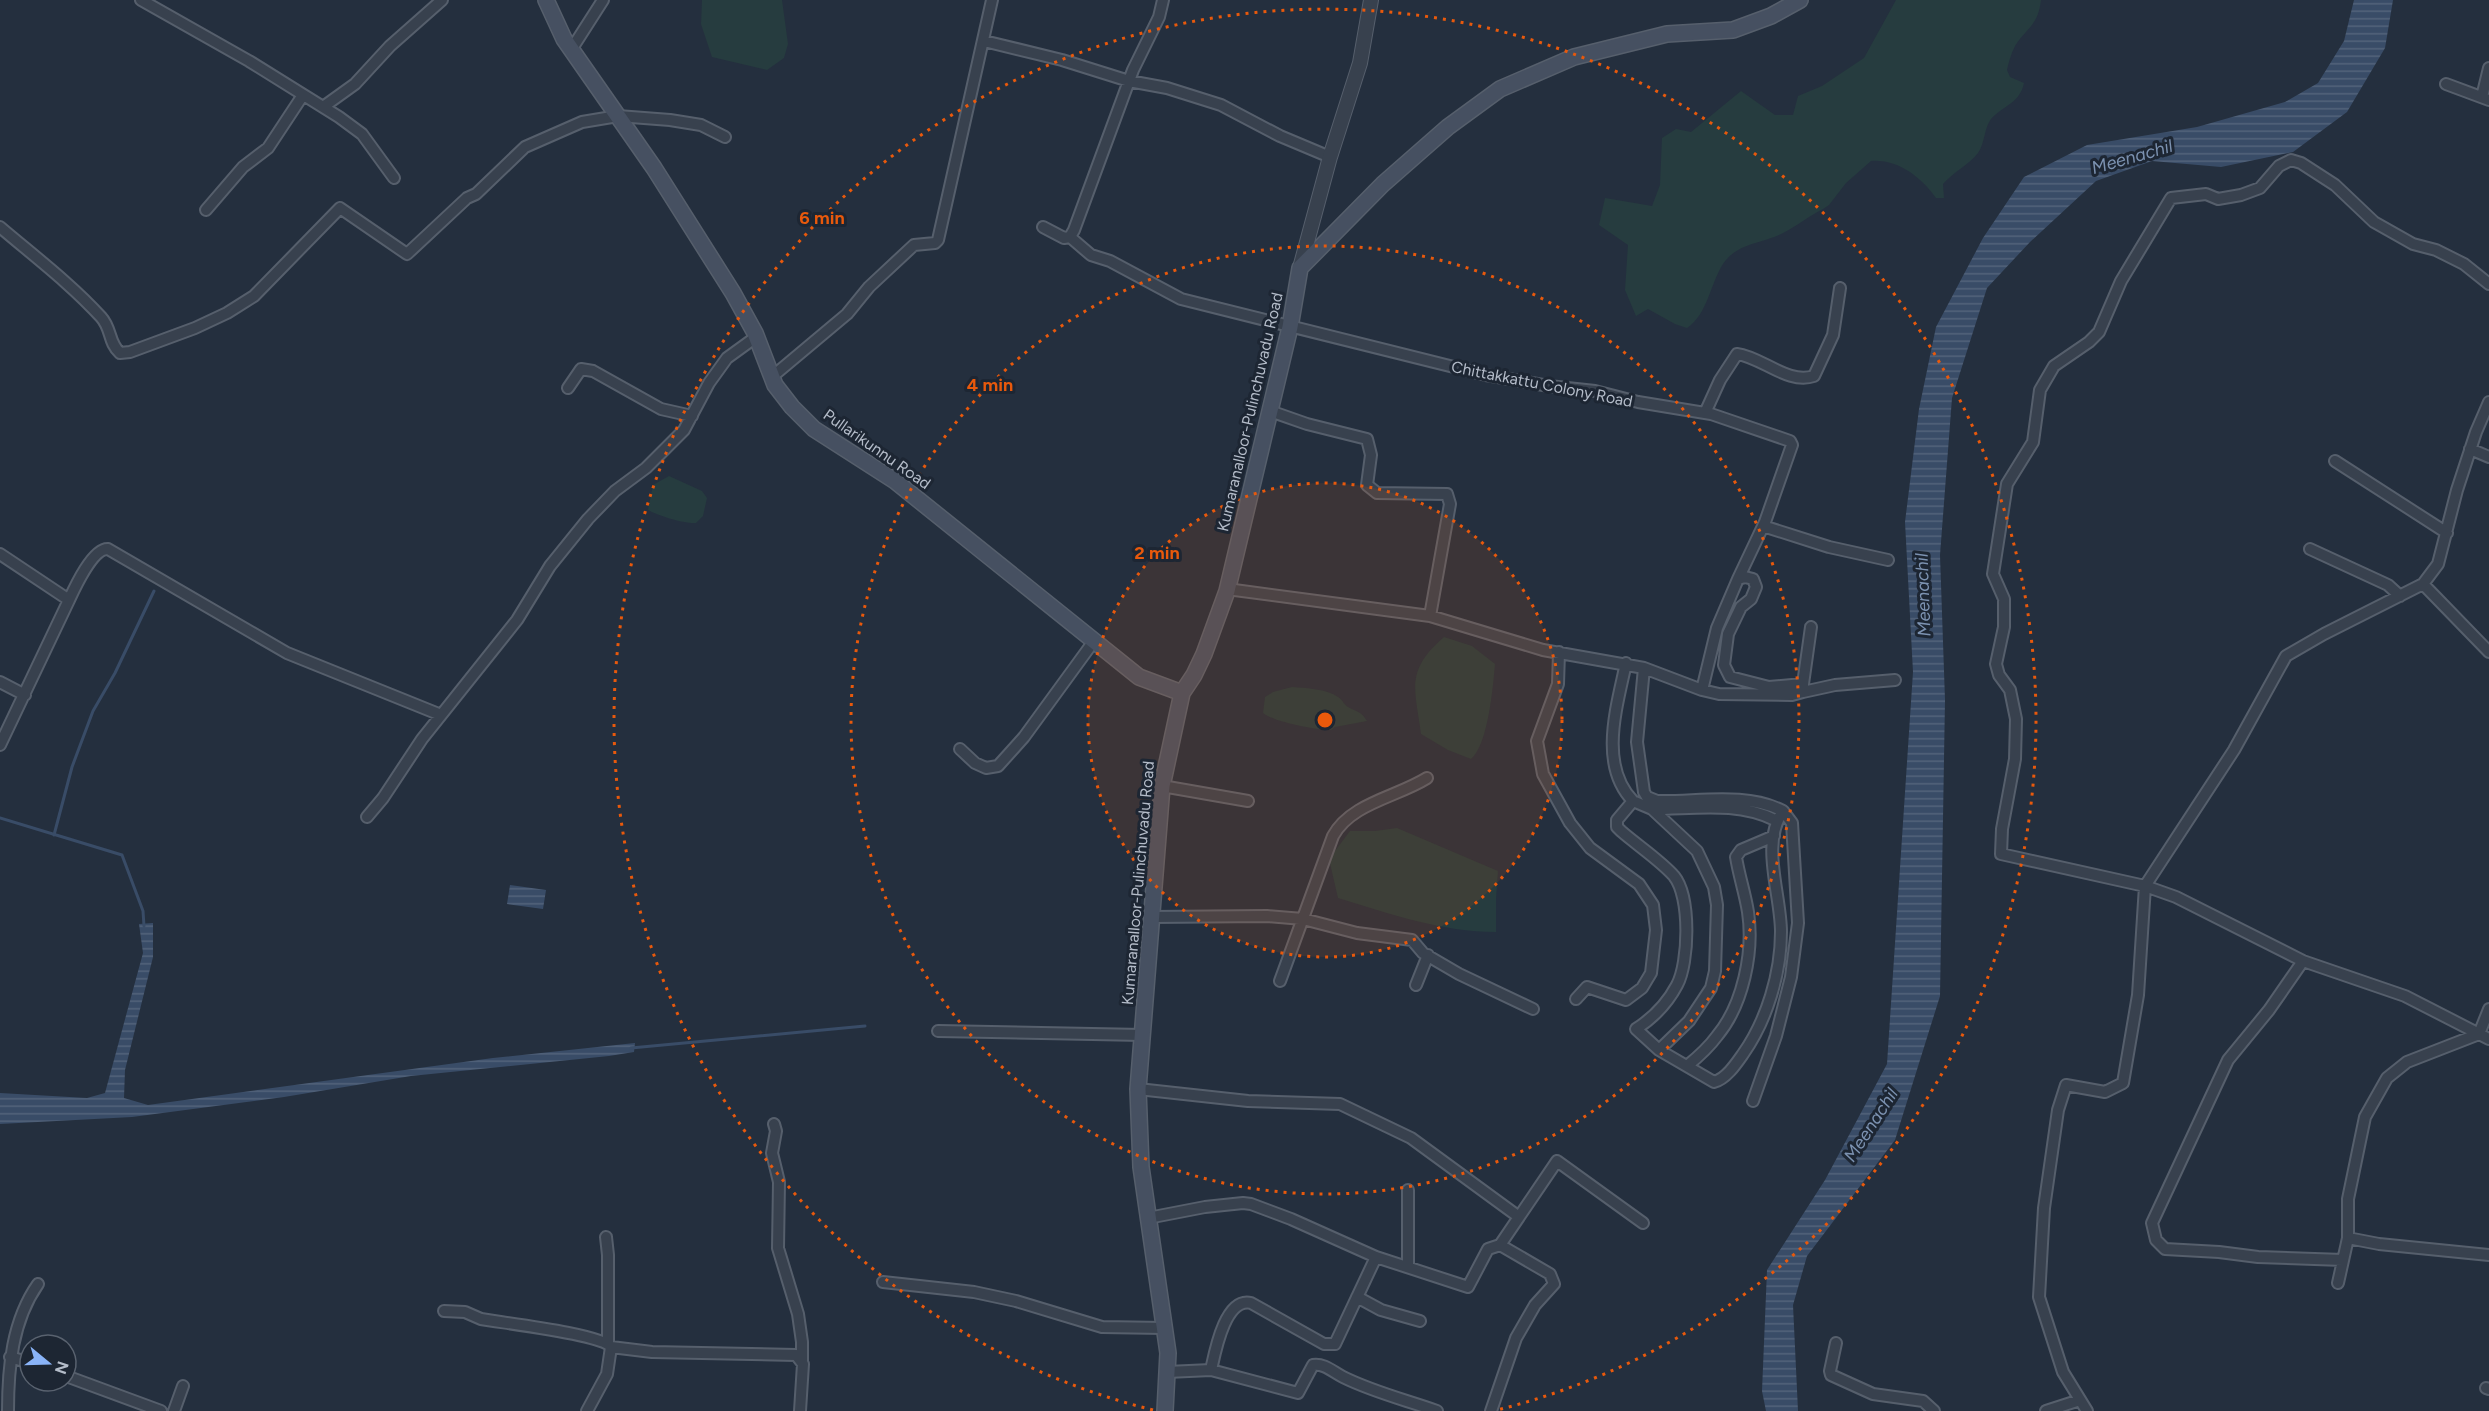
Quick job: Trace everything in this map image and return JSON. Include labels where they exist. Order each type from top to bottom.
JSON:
[{"type":"main road","name":"Pullarikunnu Road","points":[[546,0],[571,50],[618,116],[698,237],[756,337],[775,385],[792,407],[814,429],[895,481],[1139,677],[1182,693]]},
{"type":"main road","points":[[1300,268],[1383,184],[1448,127],[1500,90],[1574,57],[1667,34],[1734,30],[1771,16],[1800,0]]},
{"type":"main road","name":"Kumaranalloor-Pulinchuvadu Road","points":[[1165,1411],[1168,1353],[1141,1167],[1138,1089],[1162,786],[1182,693],[1204,654],[1227,589],[1290,327],[1300,268]]},
{"type":"street","points":[[141,0],[249,61],[362,134],[394,178]]},
{"type":"street","points":[[323,107],[355,84],[390,46],[442,0]]},
{"type":"street","points":[[571,50],[603,0]]},
{"type":"street","points":[[772,376],[847,314],[869,287],[914,245],[935,243],[938,240],[992,0]]},
{"type":"street","points":[[1070,237],[1129,81],[1159,17],[1163,0]]},
{"type":"street","points":[[1300,268],[1330,157],[1360,63],[1371,0]]},
{"type":"street","points":[[984,41],[1062,60],[1129,81],[1167,88],[1221,105],[1280,136],[1330,157]]},
{"type":"street","points":[[2446,84],[2486,98],[2489,68]]},
{"type":"street","points":[[206,210],[243,167],[268,148],[303,95]]},
{"type":"street","points":[[0,227],[90,304],[109,326],[113,347],[120,353],[130,352],[195,328],[254,296],[340,208],[407,254],[467,198],[476,194],[525,147],[582,122],[618,116],[701,125],[725,137]]},
{"type":"street","points":[[2484,1036],[2405,996],[2303,961],[2192,905],[2145,886],[2001,854],[2002,829],[2015,759],[2016,719],[2010,690],[1999,675],[1996,664],[2004,627],[2004,599],[1993,574],[2007,484],[2033,442],[2040,390],[2054,366],[2089,342],[2099,332],[2121,281],[2171,198],[2205,194],[2218,199],[2241,195],[2260,188],[2279,166],[2290,160],[2301,164],[2335,185],[2374,222],[2413,244],[2436,250],[2464,264],[2489,284]]},
{"type":"street","name":"Chittakkattu Colony Road","points":[[1043,227],[1064,238],[1070,237],[1091,255],[1110,261],[1181,299],[1486,375],[1595,391],[1638,402],[1705,412],[1792,443],[1763,526]]},
{"type":"street","points":[[1705,412],[1737,354],[1746,355],[1773,369],[1805,379],[1814,376],[1833,335],[1840,288]]},
{"type":"street","points":[[367,817],[383,798],[422,739],[517,620],[550,566],[588,519],[615,491],[662,453],[684,430],[698,401],[727,358],[756,337]]},
{"type":"street","points":[[568,388],[581,369],[592,371],[661,409],[692,416]]},
{"type":"street","points":[[2087,1411],[2063,1372],[2039,1297],[2044,1208],[2058,1110],[2066,1085],[2105,1092],[2123,1083],[2138,994],[2145,886],[2234,750],[2286,657],[2324,634],[2423,584],[2438,564],[2457,490],[2489,402]]},
{"type":"street","points":[[1270,411],[1307,424],[1366,439],[1371,455],[1367,485],[1377,493],[1447,494],[1450,504],[1430,616]]},
{"type":"street","points":[[2470,449],[2489,457]]},
{"type":"street","points":[[2336,461],[2447,533]]},
{"type":"street","points":[[1702,690],[1717,628],[1763,526],[1829,547],[1888,560]]},
{"type":"street","points":[[0,745],[69,600],[94,554],[102,549],[108,549],[287,653],[441,715]]},
{"type":"street","points":[[2310,549],[2388,585],[2400,596]]},
{"type":"street","points":[[0,554],[69,600]]},
{"type":"street","points":[[1738,579],[1745,577],[1753,579],[1756,586],[1751,599],[1741,607],[1728,634],[1724,665],[1730,677],[1769,687],[1803,688],[1895,681]]},
{"type":"street","points":[[2423,584],[2489,652]]},
{"type":"street","points":[[1227,589],[1430,616],[1543,650],[1626,663],[1719,694],[1792,695],[1803,688]]},
{"type":"street","points":[[1803,688],[1810,627]]},
{"type":"street","points":[[960,749],[975,763],[986,768],[998,766],[1024,737],[1094,641]]},
{"type":"street","points":[[1558,652],[1558,684],[1537,741],[1543,774],[1570,823],[1590,848],[1624,872],[1647,894],[1653,905],[1656,930],[1651,973],[1635,996],[1626,1000],[1587,987],[1576,999]]},
{"type":"street","points":[[1626,663],[1614,719],[1613,747],[1617,774],[1633,801],[1652,809],[1697,851],[1714,887],[1718,925],[1715,971],[1711,988],[1689,1021],[1659,1050]]},
{"type":"street","points":[[1644,668],[1637,742],[1644,792],[1647,797],[1658,801],[1749,801],[1783,811],[1792,823],[1798,923],[1791,977],[1779,1026],[1753,1101]]},
{"type":"street","points":[[0,682],[25,695]]},
{"type":"street","points":[[1280,981],[1333,836],[1340,824],[1358,811],[1427,778]]},
{"type":"street","points":[[1162,786],[1248,801]]},
{"type":"street","points":[[1633,801],[1617,820],[1617,828],[1675,877],[1683,898],[1686,915],[1685,945],[1678,984],[1660,1010],[1636,1029],[1659,1050],[1714,1082],[1719,1081],[1734,1066],[1754,1038],[1772,991],[1781,951],[1780,904],[1772,859],[1775,820],[1783,811]]},
{"type":"street","points":[[1652,809],[1698,807],[1741,809],[1775,820]]},
{"type":"street","points":[[1687,1066],[1718,1036],[1727,1022],[1745,975],[1749,931],[1748,912],[1736,857],[1742,850],[1774,836]]},
{"type":"street","points":[[1152,917],[1267,915],[1303,919],[1357,933],[1412,940],[1428,956],[1459,974],[1533,1009]]},
{"type":"street","points":[[1416,985],[1428,956]]},
{"type":"street","points":[[2303,961],[2269,1010],[2228,1060],[2152,1223],[2156,1240],[2165,1249],[2258,1257],[2343,1260]]},
{"type":"street","points":[[2484,1036],[2489,1008]]},
{"type":"street","points":[[938,1031],[1143,1035]]},
{"type":"street","points":[[2338,1282],[2348,1238],[2348,1198],[2365,1117],[2387,1078],[2407,1062],[2484,1036]]},
{"type":"street","points":[[1138,1089],[1248,1101],[1340,1104],[1411,1138],[1519,1217]]},
{"type":"street","points":[[774,1124],[776,1131],[772,1153],[779,1182],[778,1248],[798,1314],[804,1364],[800,1411]]},
{"type":"street","points":[[1148,1218],[1174,1212],[1243,1203],[1291,1219],[1376,1257],[1468,1287],[1488,1249],[1500,1245],[1557,1161],[1643,1223]]},
{"type":"street","points":[[1408,1190],[1408,1267]]},
{"type":"street","points":[[587,1411],[607,1374],[609,1346],[606,1237]]},
{"type":"street","points":[[2348,1238],[2379,1244],[2489,1255]]},
{"type":"street","points":[[1491,1411],[1516,1338],[1535,1305],[1554,1284],[1550,1274],[1500,1245]]},
{"type":"street","points":[[1320,1364],[1338,1341],[1376,1257]]},
{"type":"street","points":[[883,1282],[943,1287],[995,1296],[1102,1327],[1164,1328]]},
{"type":"street","points":[[8,1411],[10,1358],[28,1298],[38,1284]]},
{"type":"street","points":[[1357,1297],[1381,1310],[1420,1321]]},
{"type":"street","points":[[1210,1370],[1226,1321],[1237,1306],[1243,1302],[1251,1303],[1324,1344],[1333,1345]]},
{"type":"street","points":[[444,1311],[465,1312],[482,1319],[589,1337],[609,1346],[652,1352],[796,1354],[802,1361]]},
{"type":"street","points":[[1836,1343],[1831,1375],[1873,1394],[1923,1401],[1934,1411]]},
{"type":"street","points":[[10,1358],[18,1360]]},
{"type":"street","points":[[1167,1372],[1210,1370],[1298,1393],[1313,1365],[1320,1364],[1343,1377],[1386,1395],[1419,1408],[1437,1411]]},
{"type":"street","points":[[78,1380],[161,1411]]},
{"type":"street","points":[[174,1411],[183,1386]]},
{"type":"street","points":[[2046,1411],[2080,1400]]},
{"type":"green space","points":[[702,0],[782,0],[788,44],[784,58],[767,70],[712,57],[701,24]]},
{"type":"green space","points":[[1896,0],[2041,0],[2040,9],[2031,26],[2015,46],[2007,70],[2010,77],[2024,83],[2022,90],[1991,119],[1978,153],[1943,184],[1944,198],[1936,198],[1923,183],[1899,166],[1871,161],[1846,183],[1829,205],[1783,233],[1743,247],[1729,257],[1719,272],[1700,315],[1687,328],[1648,309],[1636,316],[1625,290],[1628,245],[1599,225],[1605,198],[1652,206],[1660,185],[1662,138],[1676,129],[1691,132],[1741,91],[1775,115],[1793,115],[1798,96],[1822,86],[1864,58]]},
{"type":"green space","points":[[669,476],[702,491],[707,498],[703,516],[696,523],[672,519],[648,510],[653,485]]},
{"type":"green space","points":[[1444,637],[1472,646],[1495,664],[1486,729],[1477,752],[1471,759],[1448,750],[1421,734],[1415,692],[1418,671],[1423,660]]},
{"type":"green space","points":[[1292,687],[1316,689],[1333,694],[1347,706],[1361,713],[1367,721],[1324,730],[1285,722],[1263,713],[1265,697],[1273,692]]},
{"type":"green space","points":[[1397,828],[1498,871],[1496,932],[1436,925],[1338,898],[1329,859],[1350,831]]},
{"type":"water","name":"Meenachil","points":[[2354,0],[2393,0],[2385,48],[2347,112],[2293,152],[2221,167],[2152,161],[2096,181],[2030,242],[1987,288],[1952,398],[1940,555],[1945,700],[1940,996],[1895,1140],[1807,1256],[1793,1305],[1798,1411],[1766,1411],[1762,1391],[1767,1270],[1825,1180],[1887,1064],[1913,672],[1905,522],[1919,409],[1936,327],[1983,238],[2024,177],[2087,145],[2197,127],[2285,102],[2318,83],[2344,41]]},
{"type":"water","points":[[510,885],[546,890],[543,909],[507,904]]},
{"type":"water","points":[[153,923],[153,957],[125,1070],[124,1098],[148,1105],[493,1058],[635,1043],[634,1052],[411,1076],[284,1097],[132,1117],[0,1124],[0,1093],[87,1098],[105,1093],[143,953],[139,924]]},
{"type":"waterway","points":[[54,835],[72,767],[93,711],[115,673],[154,591]]},
{"type":"waterway","points":[[0,818],[122,855],[143,911],[144,926]]},
{"type":"waterway","points":[[631,1048],[865,1026]]}]
